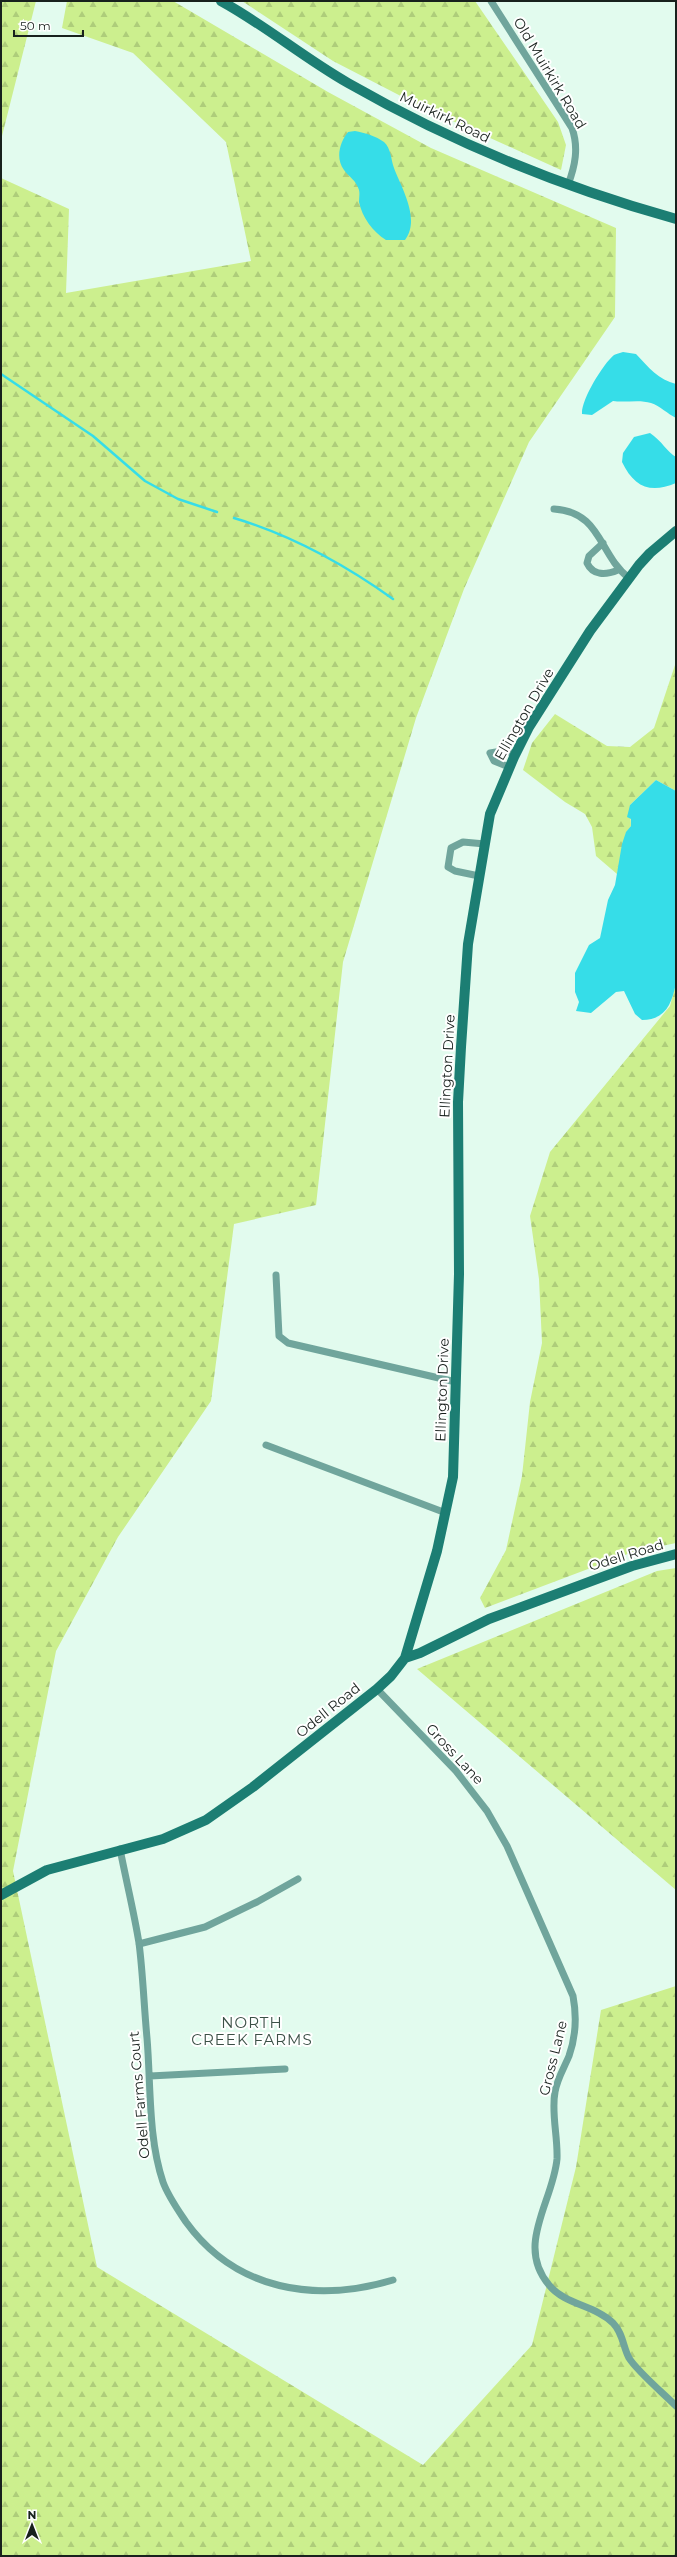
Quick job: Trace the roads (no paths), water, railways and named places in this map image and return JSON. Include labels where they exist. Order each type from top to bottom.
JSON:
[{"type":"street","name":"Muirkirk Road","points":[[221,1],[348,83],[415,119],[494,155],[568,185],[624,204],[676,219]]},
{"type":"street","name":"Old Muirkirk Road","points":[[491,1],[572,128],[576,145],[576,154],[568,185]]},
{"type":"street","points":[[554,509],[568,510],[583,517],[593,527],[618,570],[629,578]]},
{"type":"street","name":"Ellington Drive","points":[[404,1658],[416,1624],[446,1513],[453,1477],[459,1274],[458,1102],[468,944],[490,814],[515,753],[568,665],[629,578],[650,552],[676,531]]},
{"type":"street","points":[[603,543],[589,556],[587,563],[589,567],[601,573],[618,570]]},
{"type":"street","points":[[509,767],[494,761],[490,753],[502,751],[515,753]]},
{"type":"street","points":[[479,876],[455,871],[448,867],[451,848],[458,843],[485,844]]},
{"type":"street","points":[[276,1275],[279,1336],[282,1340],[288,1343],[456,1382]]},
{"type":"street","points":[[266,1445],[446,1513]]},
{"type":"street","name":"Odell Road","points":[[1,1895],[46,1870],[120,1849],[163,1839],[206,1820],[253,1787],[377,1689],[391,1676],[404,1658],[420,1653],[489,1619],[528,1603],[632,1566],[676,1554]]},
{"type":"street","name":"Gross Lane","points":[[377,1689],[456,1771],[487,1811],[507,1846],[573,1996],[576,2021],[569,2056],[555,2092],[556,2160],[536,2230],[536,2263],[549,2286],[568,2300],[606,2316],[614,2324],[620,2332],[630,2359],[676,2406]]},
{"type":"street","name":"Odell Farms Court","points":[[120,1849],[139,1944],[154,2143],[164,2184],[192,2230],[214,2254],[244,2274],[263,2281],[300,2289],[344,2291],[394,2280]]},
{"type":"street","points":[[139,1944],[205,1927],[257,1902],[298,1879]]},
{"type":"street","points":[[150,2076],[284,2069]]},
{"type":"water","points":[[355,131],[378,138],[388,147],[394,168],[408,203],[410,213],[411,223],[405,240],[386,240],[381,237],[365,219],[360,208],[358,187],[341,165],[339,155],[345,136],[348,132]]},
{"type":"water","points":[[623,352],[636,354],[659,376],[676,384],[676,418],[654,404],[642,401],[613,401],[592,415],[582,414],[585,400],[604,366],[614,355]]},
{"type":"water","points":[[650,433],[676,457],[676,483],[658,488],[644,486],[632,477],[622,462],[623,453],[634,437]]},
{"type":"water","points":[[656,780],[676,791],[676,983],[670,1004],[662,1014],[650,1019],[642,1020],[635,1014],[624,991],[616,992],[591,1013],[576,1011],[579,1002],[575,992],[575,973],[589,945],[600,938],[608,900],[615,885],[622,844],[626,832],[631,826],[631,819],[627,817],[630,805]]},
{"type":"waterway","points":[[1,374],[93,436],[145,481],[178,499],[217,512]]},
{"type":"waterway","points":[[234,518],[276,533],[336,562],[393,599]]},
{"type":"district","name":"NORTH CREEK FARMS","points":[[252,2030]]}]
